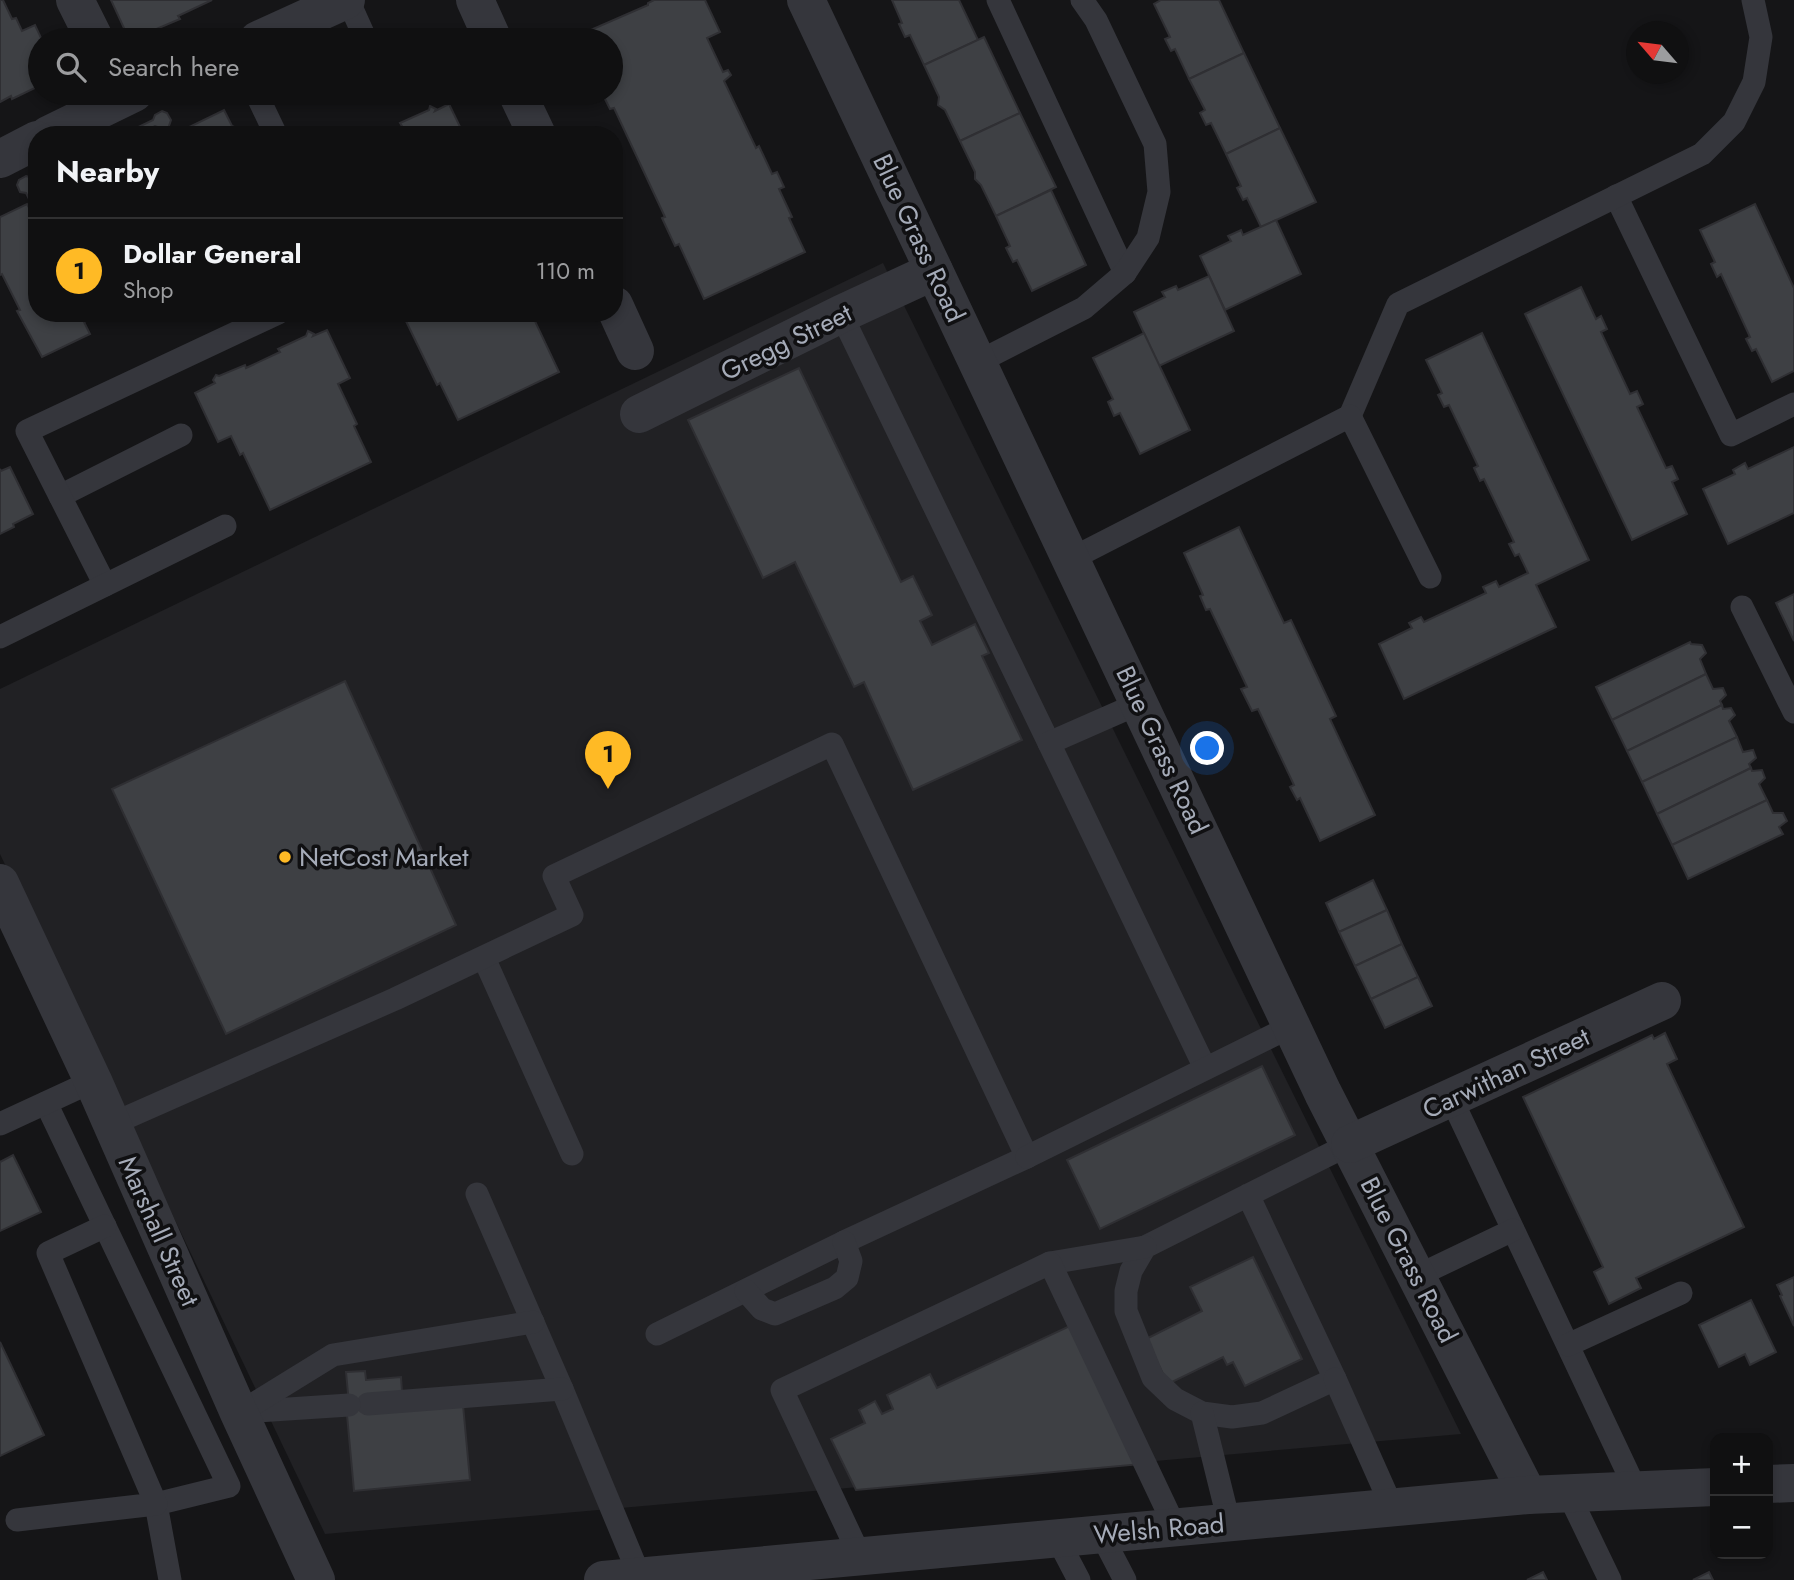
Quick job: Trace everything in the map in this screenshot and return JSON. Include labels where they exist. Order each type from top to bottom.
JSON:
[{"type":"street","points":[[75,0],[89,28]]},
{"type":"street","points":[[285,28],[347,0]]},
{"type":"street","points":[[475,0],[488,28]]},
{"type":"street","name":"Blue Grass Road","points":[[806,0],[1292,1026],[1528,1495]]},
{"type":"street","points":[[65,126],[105,105]]},
{"type":"street","points":[[523,105],[533,126]]},
{"type":"street","points":[[0,159],[28,145]]},
{"type":"street","name":"Gregg Street","points":[[639,414],[934,271]]},
{"type":"street","points":[[622,322],[635,351]]},
{"type":"street","name":"Marshall Street","points":[[0,883],[93,1081],[239,1413],[316,1580]]},
{"type":"street","name":"Carwithan Street","points":[[1350,1144],[1662,1001]]},
{"type":"street","points":[[1773,1484],[1794,1483]]},
{"type":"street","name":"Welsh Road","points":[[622,1578],[793,1571],[860,1556],[1528,1495],[1710,1486]]},
{"type":"lane","points":[[347,0],[360,28]]},
{"type":"lane","points":[[998,0],[1125,273]]},
{"type":"lane","points":[[978,362],[1084,308],[1125,273],[1148,238],[1159,192],[1155,144],[1096,20],[1082,0]]},
{"type":"lane","points":[[1071,559],[1350,416],[1398,304],[1702,154],[1734,122],[1754,82],[1760,37],[1753,0]]},
{"type":"lane","points":[[262,105],[272,126]]},
{"type":"lane","points":[[1616,196],[1731,435],[1794,404]]},
{"type":"lane","points":[[841,314],[1205,1068]]},
{"type":"lane","points":[[105,585],[27,431],[259,322]]},
{"type":"lane","points":[[1350,416],[1430,577]]},
{"type":"lane","points":[[60,496],[181,435]]},
{"type":"lane","points":[[0,637],[225,526]]},
{"type":"lane","points":[[1742,607],[1794,712]]},
{"type":"lane","points":[[1049,743],[1140,703]]},
{"type":"lane","points":[[112,1125],[395,999],[572,915],[554,876],[832,744],[1027,1157]]},
{"type":"lane","points":[[484,958],[572,1154]]},
{"type":"lane","points":[[657,1334],[844,1242],[1027,1157],[1292,1026]]},
{"type":"lane","points":[[0,1124],[93,1081]]},
{"type":"lane","points":[[1451,1098],[1636,1490]]},
{"type":"lane","points":[[46,1103],[229,1486]]},
{"type":"lane","points":[[860,1556],[782,1390],[1050,1263],[1145,1247],[1350,1144]]},
{"type":"lane","points":[[477,1194],[562,1389],[622,1578]]},
{"type":"lane","points":[[1248,1195],[1335,1378],[1392,1507]]},
{"type":"lane","points":[[105,1226],[47,1253],[156,1504],[170,1580]]},
{"type":"lane","points":[[1417,1276],[1513,1230]]},
{"type":"lane","points":[[747,1291],[762,1309],[775,1314],[835,1288],[847,1278],[851,1261],[844,1242]]},
{"type":"lane","points":[[1145,1247],[1131,1271],[1126,1291],[1126,1311],[1153,1378],[1175,1399],[1202,1413],[1232,1417],[1262,1413],[1335,1378]]},
{"type":"lane","points":[[1050,1263],[1175,1527]]},
{"type":"lane","points":[[1568,1345],[1681,1293]]},
{"type":"lane","points":[[239,1413],[333,1355],[533,1322]]},
{"type":"lane","points":[[239,1413],[562,1389]]},
{"type":"lane","points":[[1202,1413],[1229,1522]]},
{"type":"lane","points":[[17,1520],[156,1504],[229,1486],[272,1480]]},
{"type":"lane","points":[[1568,1493],[1610,1580]]},
{"type":"lane","points":[[1101,1534],[1125,1580]]},
{"type":"lane","points":[[1057,1538],[1079,1580]]},
{"type":"shaded area","points":[[883,263],[1461,1434],[325,1534],[0,854],[0,689]]},
{"type":"building","points":[[0,0],[3,0],[12,19],[16,18],[22,31],[28,28],[28,91],[0,102]]},
{"type":"building","points":[[111,0],[212,0],[159,28],[124,28]]},
{"type":"building","points":[[654,0],[705,0],[720,32],[707,38],[723,72],[728,70],[731,75],[724,81],[756,148],[759,146],[772,174],[777,172],[784,187],[779,189],[792,217],[789,218],[805,252],[704,299],[679,244],[675,246],[662,218],[665,217],[623,126],[614,108],[610,109],[608,105],[623,105],[623,28],[595,28]]},
{"type":"building","points":[[892,0],[959,0],[978,40],[924,65],[910,35],[905,37]]},
{"type":"building","points":[[1161,0],[1219,0],[1244,53],[1189,79],[1175,49],[1171,51],[1165,39],[1170,37],[1154,4]]},
{"type":"building","points":[[984,37],[1020,113],[960,141],[945,110],[938,105],[939,97],[924,65]]},
{"type":"building","points":[[1244,53],[1280,128],[1226,154],[1211,123],[1206,125],[1200,113],[1205,110],[1189,79]]},
{"type":"building","points":[[449,105],[460,126],[402,126],[400,123],[429,110],[430,106],[436,109],[435,111]]},
{"type":"building","points":[[224,110],[232,126],[191,126]]},
{"type":"building","points":[[162,111],[167,113],[171,120],[169,126],[141,126],[153,120],[155,115]]},
{"type":"building","points":[[1020,113],[1056,187],[996,216],[981,185],[975,179],[975,172],[960,141]]},
{"type":"building","points":[[1280,128],[1316,202],[1261,227],[1247,198],[1243,200],[1237,188],[1241,186],[1226,154]]},
{"type":"building","points":[[28,177],[28,197],[26,193],[20,192],[17,185],[19,180]]},
{"type":"building","points":[[1051,190],[1086,265],[1032,291],[1017,260],[1013,262],[1006,248],[1010,246],[996,216]]},
{"type":"building","points":[[27,204],[28,322],[84,322],[90,334],[42,357],[17,311],[20,310],[2,274],[0,275],[0,217]]},
{"type":"building","points":[[1755,204],[1794,288],[1794,371],[1772,382],[1756,349],[1752,351],[1746,339],[1750,337],[1721,274],[1717,277],[1711,264],[1715,262],[1700,230]]},
{"type":"building","points":[[1276,220],[1301,274],[1225,310],[1200,256],[1231,241],[1228,236],[1241,230],[1243,235]]},
{"type":"building","points":[[1209,276],[1234,331],[1159,366],[1134,312],[1165,297],[1162,292],[1176,286],[1178,290]]},
{"type":"building","points":[[1581,287],[1596,319],[1601,316],[1607,329],[1601,332],[1630,394],[1637,391],[1643,404],[1637,407],[1666,468],[1672,466],[1678,479],[1672,482],[1687,514],[1632,540],[1525,314]]},
{"type":"building","points":[[406,322],[535,322],[559,372],[458,420],[440,383],[437,385]]},
{"type":"building","points":[[327,330],[350,378],[338,384],[371,462],[270,510],[243,453],[240,455],[231,436],[218,442],[195,393],[215,383],[213,380],[216,375],[245,365],[246,368],[280,352],[278,349],[306,336],[308,331],[314,334],[313,336]]},
{"type":"building","points":[[1144,333],[1190,430],[1140,454],[1120,413],[1114,416],[1108,402],[1113,399],[1093,358]]},
{"type":"building","points":[[1482,333],[1589,560],[1536,585],[1556,627],[1404,699],[1379,644],[1412,628],[1409,623],[1421,617],[1424,622],[1486,593],[1483,587],[1496,581],[1499,587],[1528,573],[1519,554],[1515,556],[1509,544],[1514,542],[1484,479],[1480,481],[1474,468],[1478,466],[1449,405],[1444,407],[1438,395],[1442,393],[1426,360]]},
{"type":"building","points":[[799,368],[901,582],[913,576],[932,615],[920,621],[932,645],[975,624],[989,653],[982,656],[1022,740],[913,790],[864,682],[854,687],[795,562],[763,578],[688,420]]},
{"type":"building","points":[[1794,447],[1794,513],[1728,544],[1703,489],[1735,474],[1733,470],[1745,463],[1748,469]]},
{"type":"building","points":[[10,467],[33,514],[0,534],[0,469],[1,471]]},
{"type":"building","points":[[1239,527],[1284,623],[1291,620],[1336,716],[1330,719],[1375,815],[1320,841],[1300,798],[1297,800],[1290,787],[1294,785],[1258,709],[1252,711],[1241,689],[1247,687],[1210,609],[1206,610],[1200,596],[1203,595],[1184,553]]},
{"type":"building","points":[[1794,594],[1794,641],[1776,603]]},
{"type":"building","points":[[1690,642],[1702,645],[1706,653],[1700,659],[1706,674],[1612,720],[1596,687]]},
{"type":"building","points":[[1706,674],[1713,689],[1723,688],[1726,695],[1720,701],[1722,705],[1627,751],[1612,720]]},
{"type":"building","name":"NetCost Market","points":[[345,681],[456,925],[226,1034],[112,789]]},
{"type":"building","points":[[1722,705],[1723,709],[1731,708],[1735,715],[1729,721],[1737,737],[1642,782],[1627,751]]},
{"type":"building","points":[[1737,737],[1743,752],[1753,750],[1756,758],[1749,764],[1751,768],[1657,814],[1642,782]]},
{"type":"building","points":[[1751,768],[1752,771],[1762,770],[1765,778],[1759,784],[1767,800],[1672,845],[1657,814]]},
{"type":"building","points":[[1767,800],[1773,813],[1783,813],[1787,821],[1779,827],[1783,834],[1688,879],[1672,845]]},
{"type":"building","points":[[1373,880],[1387,910],[1339,932],[1326,903]]},
{"type":"building","points":[[1387,910],[1402,944],[1355,966],[1339,932]]},
{"type":"building","points":[[1402,944],[1418,977],[1371,999],[1355,966]]},
{"type":"building","points":[[1418,977],[1432,1006],[1385,1028],[1371,999]]},
{"type":"building","points":[[1665,1033],[1677,1059],[1667,1064],[1744,1227],[1636,1278],[1641,1288],[1609,1304],[1594,1272],[1603,1267],[1523,1097],[1652,1035],[1654,1039]]},
{"type":"building","points":[[1262,1066],[1295,1135],[1100,1229],[1067,1160]]},
{"type":"building","points":[[13,1155],[41,1212],[0,1231],[0,1162]]},
{"type":"building","points":[[1253,1257],[1302,1359],[1245,1386],[1233,1362],[1227,1365],[1223,1357],[1168,1384],[1146,1339],[1202,1311],[1190,1287]]},
{"type":"building","points":[[1794,1277],[1794,1326],[1777,1285]]},
{"type":"building","points":[[1751,1300],[1776,1352],[1750,1365],[1745,1354],[1719,1367],[1699,1325]]},
{"type":"building","points":[[1074,1324],[1142,1464],[856,1490],[831,1439],[865,1423],[859,1410],[875,1401],[882,1414],[893,1409],[887,1395],[930,1374],[937,1388]]},
{"type":"building","points":[[0,1342],[44,1435],[0,1456]]},
{"type":"building","points":[[365,1371],[366,1380],[401,1377],[402,1392],[463,1405],[470,1480],[354,1491],[346,1372]]},
{"type":"building","points":[[1543,1572],[1547,1580],[1527,1580]]},
{"type":"building","points":[[1709,1572],[1713,1580],[1693,1580]]},
{"type":"place","name":"Dollar General","points":[[608,789]]},
{"type":"place","name":"NetCost Market","points":[[285,857]]}]
